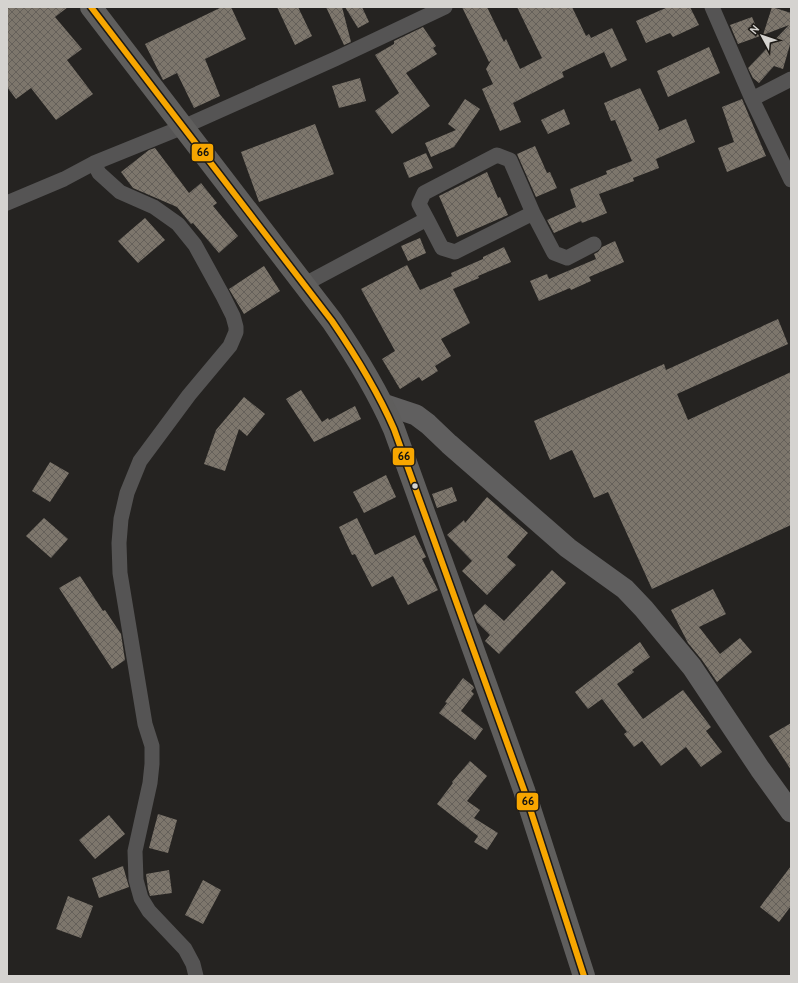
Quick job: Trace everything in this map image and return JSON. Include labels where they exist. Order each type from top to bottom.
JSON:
[{"type":"main road","points":[[91,7],[184,127],[238,200],[305,284],[355,354],[383,404],[402,448],[524,790],[584,976]]},
{"type":"street","points":[[7,202],[64,179],[94,163],[184,127],[335,60],[445,7]]},
{"type":"street","points":[[712,7],[752,99],[791,180]]},
{"type":"street","points":[[752,99],[791,79]]},
{"type":"street","points":[[533,213],[455,252],[442,248],[419,204],[424,193],[497,155],[510,160],[533,213],[554,253],[567,258],[594,244]]},
{"type":"street","points":[[94,163],[99,172],[120,192],[154,207],[178,224],[195,245],[223,296],[233,316],[236,327],[236,332],[230,346],[189,395],[140,461],[127,493],[121,519],[119,543],[120,573],[145,724],[152,746],[150,783],[134,851],[136,880],[141,898],[146,907],[185,949],[193,964],[196,976]]},
{"type":"street","points":[[305,284],[427,219]]},
{"type":"street","points":[[383,404],[416,415],[428,424],[568,548],[625,589],[640,604],[692,667],[760,769],[791,812]]},
{"type":"building","points":[[7,7],[68,7],[55,17],[82,49],[67,60],[93,94],[56,120],[31,88],[16,99],[7,87]]},
{"type":"building","points":[[222,7],[231,7],[246,39],[205,59],[220,96],[194,108],[177,73],[163,80],[145,44]]},
{"type":"building","points":[[277,7],[298,7],[312,36],[295,45]]},
{"type":"building","points":[[326,7],[342,7],[351,42],[344,45]]},
{"type":"building","points":[[345,7],[362,7],[369,22],[358,28]]},
{"type":"building","points":[[462,7],[487,7],[504,42],[506,39],[520,69],[542,58],[517,7],[572,7],[586,36],[589,34],[591,38],[612,28],[627,60],[611,68],[604,52],[562,72],[564,77],[513,103],[521,122],[500,131],[482,89],[493,84],[486,69],[492,59],[489,62]]},
{"type":"building","points":[[668,7],[690,7],[699,25],[673,37],[670,33],[646,43],[636,21]]},
{"type":"building","points":[[772,7],[791,13],[791,41],[783,69],[774,66],[759,83],[753,78],[748,68],[789,25],[763,35]]},
{"type":"building","points":[[752,17],[760,36],[738,44],[730,25]]},
{"type":"building","points":[[423,27],[436,46],[433,48],[437,54],[406,73],[430,106],[392,134],[375,111],[399,93],[375,55],[394,44],[394,41]]},
{"type":"building","points":[[709,47],[720,73],[668,97],[657,71]]},
{"type":"building","points":[[360,78],[366,101],[339,108],[332,86]]},
{"type":"building","points":[[640,88],[659,128],[658,131],[686,119],[695,142],[656,159],[659,168],[633,178],[634,181],[599,194],[607,213],[582,223],[581,221],[554,233],[547,220],[576,207],[570,189],[607,174],[606,171],[632,161],[615,120],[611,121],[604,103]]},
{"type":"building","points":[[465,99],[480,109],[454,147],[431,157],[425,143],[456,130],[448,124]]},
{"type":"building","points":[[742,99],[766,156],[727,172],[718,148],[734,142],[722,107]]},
{"type":"building","points":[[564,109],[570,124],[548,134],[541,120]]},
{"type":"building","points":[[315,124],[334,174],[259,202],[241,152]]},
{"type":"building","points":[[535,146],[547,173],[550,172],[557,188],[536,197],[517,154]]},
{"type":"building","points":[[155,148],[189,193],[201,183],[217,203],[213,206],[238,236],[219,253],[177,207],[133,188],[121,172],[149,150]]},
{"type":"building","points":[[426,153],[433,168],[409,178],[403,163]]},
{"type":"building","points":[[487,172],[498,198],[500,197],[508,215],[457,237],[439,196]]},
{"type":"building","points":[[145,218],[165,240],[138,263],[118,241]]},
{"type":"building","points":[[420,238],[426,253],[408,261],[401,246]]},
{"type":"building","points":[[615,241],[624,262],[589,277],[591,281],[571,290],[570,288],[539,301],[530,281],[547,274],[549,279],[596,259],[594,254],[602,247]]},
{"type":"building","points":[[504,247],[511,262],[478,276],[479,278],[453,289],[470,323],[441,339],[451,356],[435,366],[438,371],[422,381],[419,377],[400,389],[382,359],[395,351],[361,289],[407,265],[420,290],[452,276],[451,273],[483,259],[483,257]]},
{"type":"building","points":[[264,266],[280,291],[244,314],[229,289]]},
{"type":"building","points":[[778,319],[788,344],[677,394],[688,420],[791,372],[791,525],[652,589],[608,492],[594,498],[572,450],[550,460],[534,421],[664,364],[666,370]]},
{"type":"building","points":[[301,390],[322,422],[328,418],[329,420],[355,406],[361,419],[314,442],[286,399]]},
{"type":"building","points":[[244,397],[265,414],[247,436],[239,429],[225,471],[204,464],[216,430]]},
{"type":"building","points":[[50,462],[69,473],[50,502],[32,491]]},
{"type":"building","points":[[386,475],[396,497],[364,513],[353,492]]},
{"type":"building","points":[[452,487],[457,501],[437,508],[432,494]]},
{"type":"building","points":[[487,497],[528,533],[507,557],[516,565],[487,595],[462,571],[472,561],[447,535],[464,520],[465,523]]},
{"type":"building","points":[[44,518],[68,539],[51,558],[26,536]]},
{"type":"building","points":[[357,518],[375,555],[415,535],[426,557],[422,559],[438,590],[408,605],[393,576],[372,587],[355,554],[352,555],[339,527]]},
{"type":"building","points":[[552,570],[566,583],[499,654],[485,641],[490,635],[477,622],[474,615],[485,604],[504,621]]},
{"type":"building","points":[[80,576],[103,611],[105,610],[121,634],[125,660],[112,669],[59,588]]},
{"type":"building","points":[[713,589],[726,614],[699,627],[720,654],[740,638],[752,652],[717,682],[688,643],[671,610]]},
{"type":"building","points":[[640,642],[650,657],[632,670],[634,672],[617,684],[643,719],[683,690],[711,727],[706,731],[722,752],[701,767],[686,747],[661,766],[642,741],[634,747],[624,734],[627,732],[602,699],[588,709],[575,692]]},
{"type":"building","points":[[463,678],[473,686],[474,688],[471,691],[474,694],[461,711],[483,729],[475,740],[439,713],[447,703],[445,702]]},
{"type":"building","points":[[791,723],[791,770],[769,736]]},
{"type":"building","points":[[470,761],[487,776],[467,801],[480,810],[474,818],[498,833],[487,850],[474,842],[478,836],[437,804],[453,783],[452,782]]},
{"type":"building","points":[[158,814],[177,820],[168,853],[149,848]]},
{"type":"building","points":[[109,815],[125,834],[95,859],[79,840]]},
{"type":"building","points":[[123,866],[129,887],[99,898],[92,878]]},
{"type":"building","points":[[791,866],[791,906],[779,922],[760,907]]},
{"type":"building","points":[[169,870],[172,893],[150,896],[146,874]]},
{"type":"building","points":[[203,880],[221,890],[203,924],[185,915]]},
{"type":"building","points":[[68,896],[93,906],[81,938],[56,929]]},
{"type":"transit line","name":"66","points":[[91,7],[332,321],[358,360],[381,401],[394,429],[524,790],[584,976]]}]
